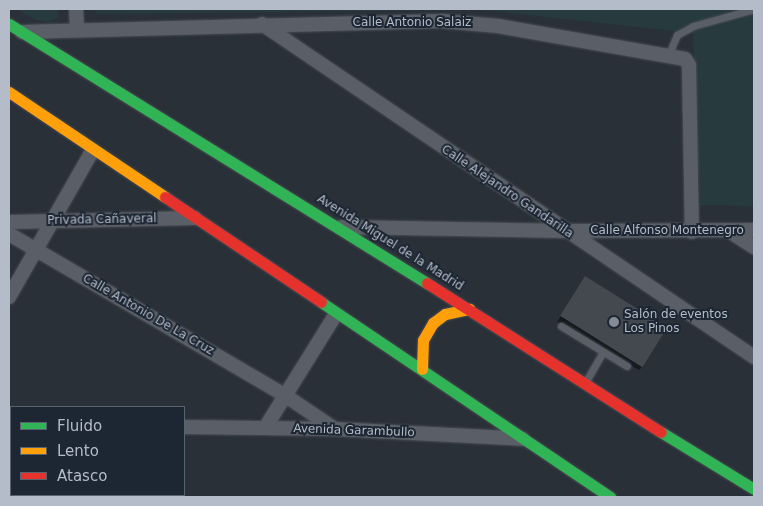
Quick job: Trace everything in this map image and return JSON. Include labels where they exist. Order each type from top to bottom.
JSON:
[{"type":"main road","name":"Avenida Miguel de la Madrid","points":[[9,24],[340,227],[584,384],[754,489]]},
{"type":"main road","points":[[9,92],[92,150],[336,314],[422,369],[523,440],[610,497]]},
{"type":"main road","points":[[422,369],[423,340],[433,323],[445,314],[469,309]]},
{"type":"street","points":[[76,9],[77,28]]},
{"type":"street","name":"Calle Antonio Salaiz","points":[[22,32],[77,28],[471,22],[685,59],[689,65],[692,232]]},
{"type":"street","name":"Calle Alejandro Gandarilla","points":[[262,24],[565,231],[754,357]]},
{"type":"street","points":[[9,298],[54,222],[92,150]]},
{"type":"street","name":"Privada Cañaveral","points":[[9,222],[195,218]]},
{"type":"street","name":"Calle Alfonso Montenegro","points":[[340,227],[692,232],[754,230]]},
{"type":"street","points":[[728,230],[754,247]]},
{"type":"street","name":"Calle Antonio De La Cruz","points":[[9,234],[286,396],[335,429]]},
{"type":"street","points":[[265,428],[336,314]]},
{"type":"street","name":"Avenida Garambullo","points":[[185,428],[335,429],[523,440]]},
{"type":"lane","points":[[668,56],[676,35],[693,26],[754,9]]},
{"type":"lane","points":[[561,326],[627,366]]},
{"type":"lane","points":[[584,384],[602,352]]},
{"type":"green space","points":[[16,9],[58,9],[59,17],[49,22],[38,21]]},
{"type":"green space","points":[[96,9],[754,9],[754,206],[700,205],[693,33],[484,10],[96,14]]},
{"type":"building","name":"Salón de eventos Los Pinos","points":[[585,276],[667,327],[642,367],[560,316]]},
{"type":"traffic: fast","points":[[9,24],[427,283]]},
{"type":"traffic: fast","points":[[321,302],[610,497]]},
{"type":"traffic: fast","points":[[661,432],[754,489]]},
{"type":"traffic: slow","points":[[9,92],[165,197]]},
{"type":"traffic: slow","points":[[422,369],[423,340],[433,323],[445,314],[469,309]]},
{"type":"traffic: jam","points":[[165,197],[321,302]]},
{"type":"traffic: jam","points":[[427,283],[661,432]]},
{"type":"place","name":"Salón de eventos Los Pinos","points":[[614,322]]}]
